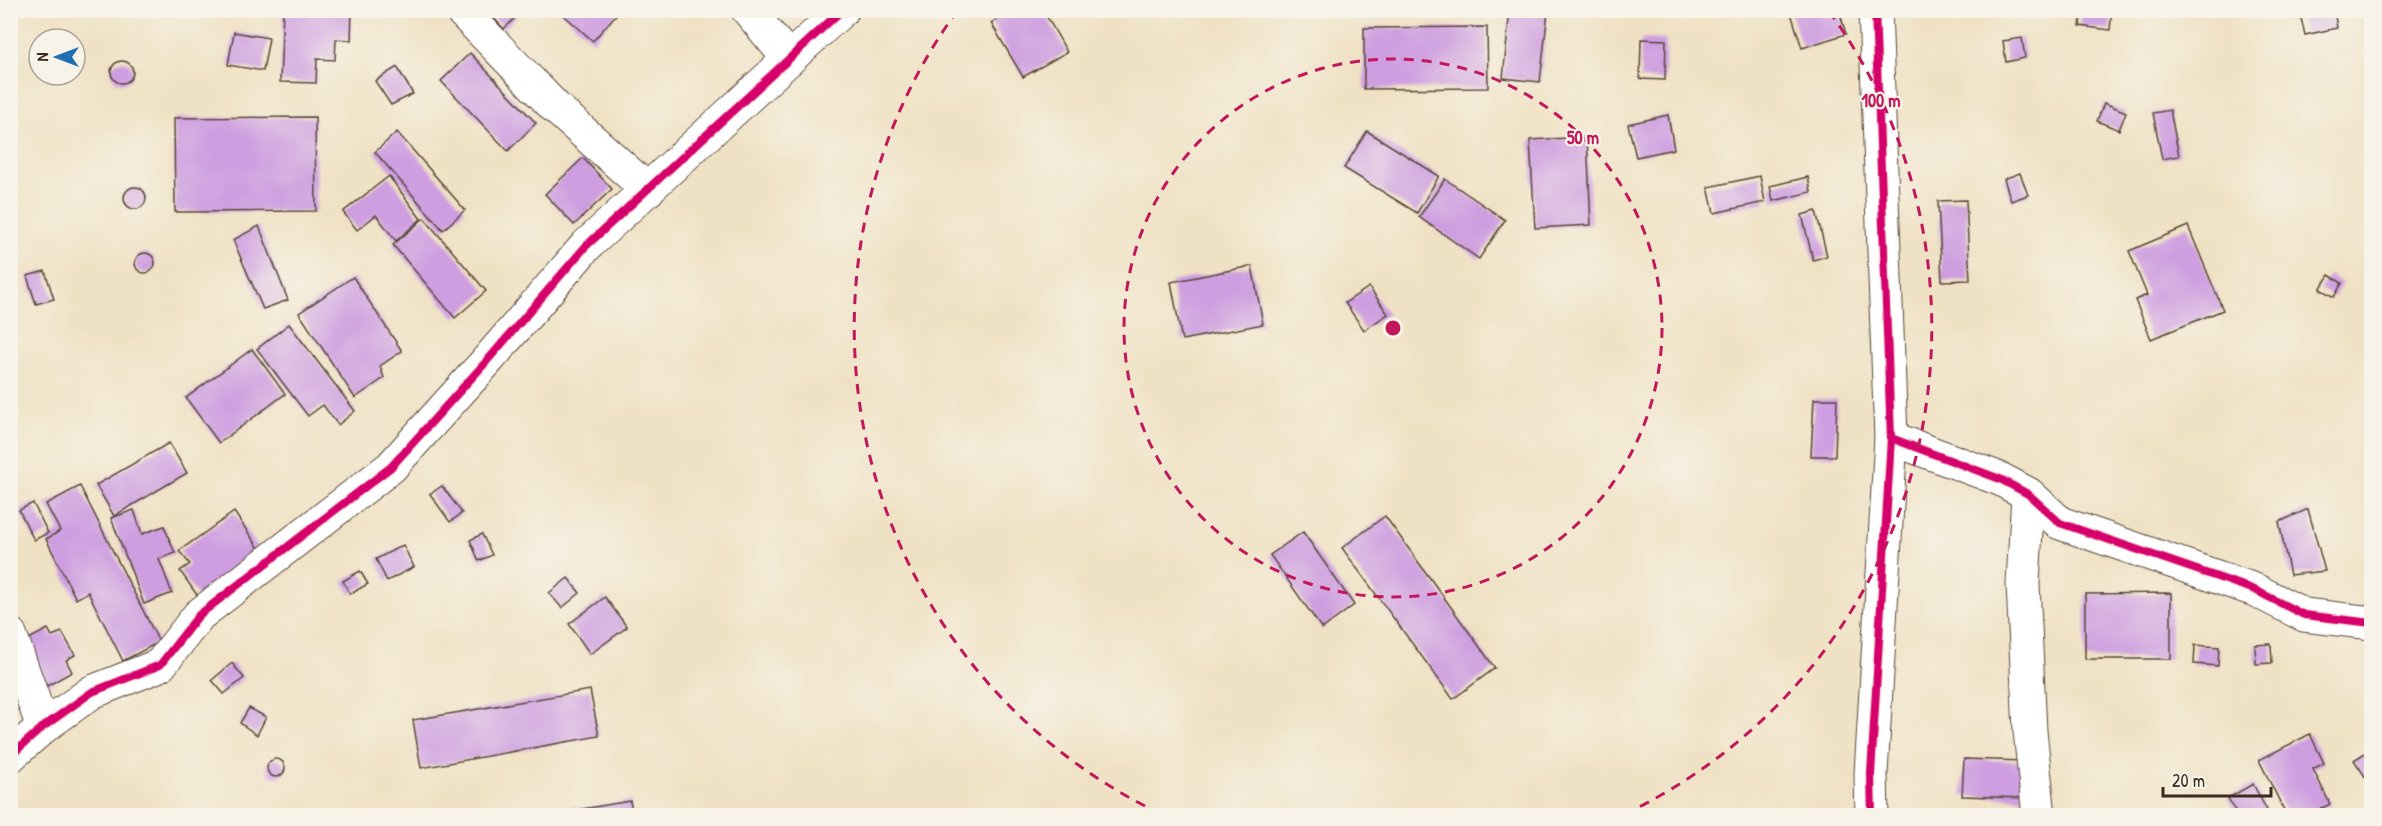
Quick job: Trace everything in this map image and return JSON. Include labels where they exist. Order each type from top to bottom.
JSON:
[{"type":"street","points":[[461,10],[555,107],[648,190]]},
{"type":"street","points":[[748,10],[789,59]]},
{"type":"street","points":[[10,756],[92,692],[160,665],[199,615],[391,467],[586,246],[842,10]]},
{"type":"street","points":[[1872,816],[1871,774],[1891,438],[1875,10]]},
{"type":"street","points":[[1891,438],[2000,479],[2028,494],[2060,523],[2255,590],[2304,615],[2364,620],[2372,623]]},
{"type":"street","points":[[2028,494],[2024,606],[2030,731],[2039,816]]},
{"type":"street","points":[[10,634],[43,728]]},
{"type":"building","points":[[283,10],[352,10],[351,40],[336,39],[335,60],[317,59],[316,83],[280,82]]},
{"type":"building","points":[[486,10],[523,10],[504,29]]},
{"type":"building","points":[[558,10],[620,10],[593,41]]},
{"type":"building","points":[[1013,10],[1043,10],[1067,52],[1023,77],[991,23]]},
{"type":"building","points":[[1510,10],[1548,11],[1540,82],[1503,78]]},
{"type":"building","points":[[1790,10],[1839,10],[1846,34],[1802,48]]},
{"type":"building","points":[[2082,10],[2112,10],[2110,30],[2080,26]]},
{"type":"building","points":[[2299,10],[2334,10],[2337,28],[2305,35]]},
{"type":"building","points":[[1487,27],[1488,88],[1364,89],[1364,28]]},
{"type":"building","points":[[234,32],[269,38],[263,71],[228,65]]},
{"type":"building","points":[[2022,38],[2025,58],[2006,62],[2003,41]]},
{"type":"building","points":[[1641,39],[1666,40],[1665,80],[1640,79]]},
{"type":"building","points":[[470,53],[536,123],[508,151],[441,81]]},
{"type":"building","points":[[118,61],[126,61],[133,68],[133,76],[126,83],[118,83],[111,76],[111,68]]},
{"type":"building","points":[[397,67],[413,94],[391,105],[375,81]]},
{"type":"building","points":[[2104,103],[2126,112],[2119,130],[2097,121]]},
{"type":"building","points":[[2170,110],[2179,156],[2162,159],[2153,113]]},
{"type":"building","points":[[1668,115],[1674,149],[1636,157],[1628,124]]},
{"type":"building","points":[[315,117],[316,211],[175,212],[174,118]]},
{"type":"building","points":[[1367,131],[1439,176],[1417,213],[1344,168]]},
{"type":"building","points":[[397,132],[465,210],[443,230],[375,152]]},
{"type":"building","points":[[1587,137],[1591,225],[1535,228],[1530,140]]},
{"type":"building","points":[[583,158],[612,189],[574,225],[545,194]]},
{"type":"building","points":[[2020,173],[2028,195],[2011,201],[2004,179]]},
{"type":"building","points":[[389,176],[421,219],[396,241],[376,215],[357,230],[343,212]]},
{"type":"building","points":[[1760,176],[1765,202],[1714,213],[1708,187]]},
{"type":"building","points":[[1808,177],[1811,192],[1773,201],[1770,186]]},
{"type":"building","points":[[1445,179],[1505,220],[1479,259],[1419,217]]},
{"type":"building","points":[[135,187],[143,190],[146,198],[143,206],[135,209],[127,206],[124,198],[127,190]]},
{"type":"building","points":[[1966,200],[1970,280],[1942,281],[1938,201]]},
{"type":"building","points":[[1816,211],[1827,256],[1813,260],[1802,215]]},
{"type":"building","points":[[424,218],[486,291],[455,318],[393,245]]},
{"type":"building","points":[[259,226],[288,300],[263,309],[233,240]]},
{"type":"building","points":[[2188,226],[2223,310],[2151,339],[2135,300],[2147,295],[2129,251]]},
{"type":"building","points":[[141,253],[149,253],[155,259],[155,267],[149,273],[141,273],[135,267],[135,259]]},
{"type":"building","points":[[1252,266],[1263,324],[1182,340],[1171,282]]},
{"type":"building","points":[[45,271],[54,299],[36,304],[27,276]]},
{"type":"building","points":[[2329,275],[2342,283],[2334,297],[2320,289]]},
{"type":"building","points":[[353,277],[402,351],[380,366],[384,378],[355,398],[299,313]]},
{"type":"building","points":[[1369,287],[1388,314],[1364,330],[1345,303]]},
{"type":"building","points":[[289,324],[355,411],[338,425],[323,405],[308,416],[257,349]]},
{"type":"building","points":[[252,349],[285,394],[219,443],[186,398]]},
{"type":"building","points":[[1814,399],[1837,399],[1835,456],[1811,456]]},
{"type":"building","points":[[169,443],[187,473],[114,516],[96,485]]},
{"type":"building","points":[[80,486],[159,642],[123,661],[88,592],[76,599],[46,539],[60,531],[46,504]]},
{"type":"building","points":[[442,486],[462,513],[450,522],[430,494]]},
{"type":"building","points":[[33,503],[48,533],[34,540],[19,510]]},
{"type":"building","points":[[2308,509],[2325,571],[2290,575],[2279,522]]},
{"type":"building","points":[[134,510],[142,534],[164,526],[175,553],[159,559],[172,593],[144,604],[111,518]]},
{"type":"building","points":[[234,512],[265,557],[202,602],[180,571],[190,564],[179,551]]},
{"type":"building","points":[[1385,516],[1495,668],[1453,699],[1342,548]]},
{"type":"building","points":[[1303,532],[1354,605],[1322,629],[1270,555]]},
{"type":"building","points":[[482,534],[492,555],[479,561],[470,540]]},
{"type":"building","points":[[403,545],[414,567],[387,581],[376,559]]},
{"type":"building","points":[[360,571],[368,584],[350,594],[343,581]]},
{"type":"building","points":[[568,578],[580,593],[562,608],[549,593]]},
{"type":"building","points":[[2171,593],[2171,659],[2085,659],[2085,594]]},
{"type":"building","points":[[605,597],[627,627],[590,654],[569,624]]},
{"type":"building","points":[[48,629],[52,636],[62,632],[75,655],[66,660],[72,672],[47,686],[23,642]]},
{"type":"building","points":[[2271,644],[2272,663],[2256,664],[2255,645]]},
{"type":"building","points":[[2195,645],[2219,647],[2218,666],[2194,664]]},
{"type":"building","points":[[232,663],[244,678],[224,694],[212,680]]},
{"type":"building","points":[[590,690],[599,736],[421,768],[413,720]]},
{"type":"building","points":[[249,708],[266,717],[257,735],[240,723]]},
{"type":"building","points":[[2310,734],[2324,763],[2313,769],[2330,804],[2307,816],[2287,816],[2259,760]]},
{"type":"building","points":[[2368,751],[2372,756],[2372,783],[2370,784],[2354,760]]},
{"type":"building","points":[[276,759],[282,762],[285,768],[282,774],[276,777],[270,774],[267,768],[270,762]]},
{"type":"building","points":[[1964,759],[2024,761],[2023,798],[1962,796]]},
{"type":"building","points":[[2253,784],[2270,816],[2238,816],[2228,798]]},
{"type":"building","points":[[630,801],[633,816],[552,816],[552,814]]},
{"type":"cycle path","points":[[10,756],[43,727],[92,692],[160,665],[199,615],[391,467],[586,246],[842,10]]},
{"type":"cycle path","points":[[1872,816],[1871,774],[1891,438],[1875,10]]},
{"type":"cycle path","points":[[1891,438],[2000,479],[2028,494],[2060,523],[2255,590],[2304,615],[2372,623]]}]
